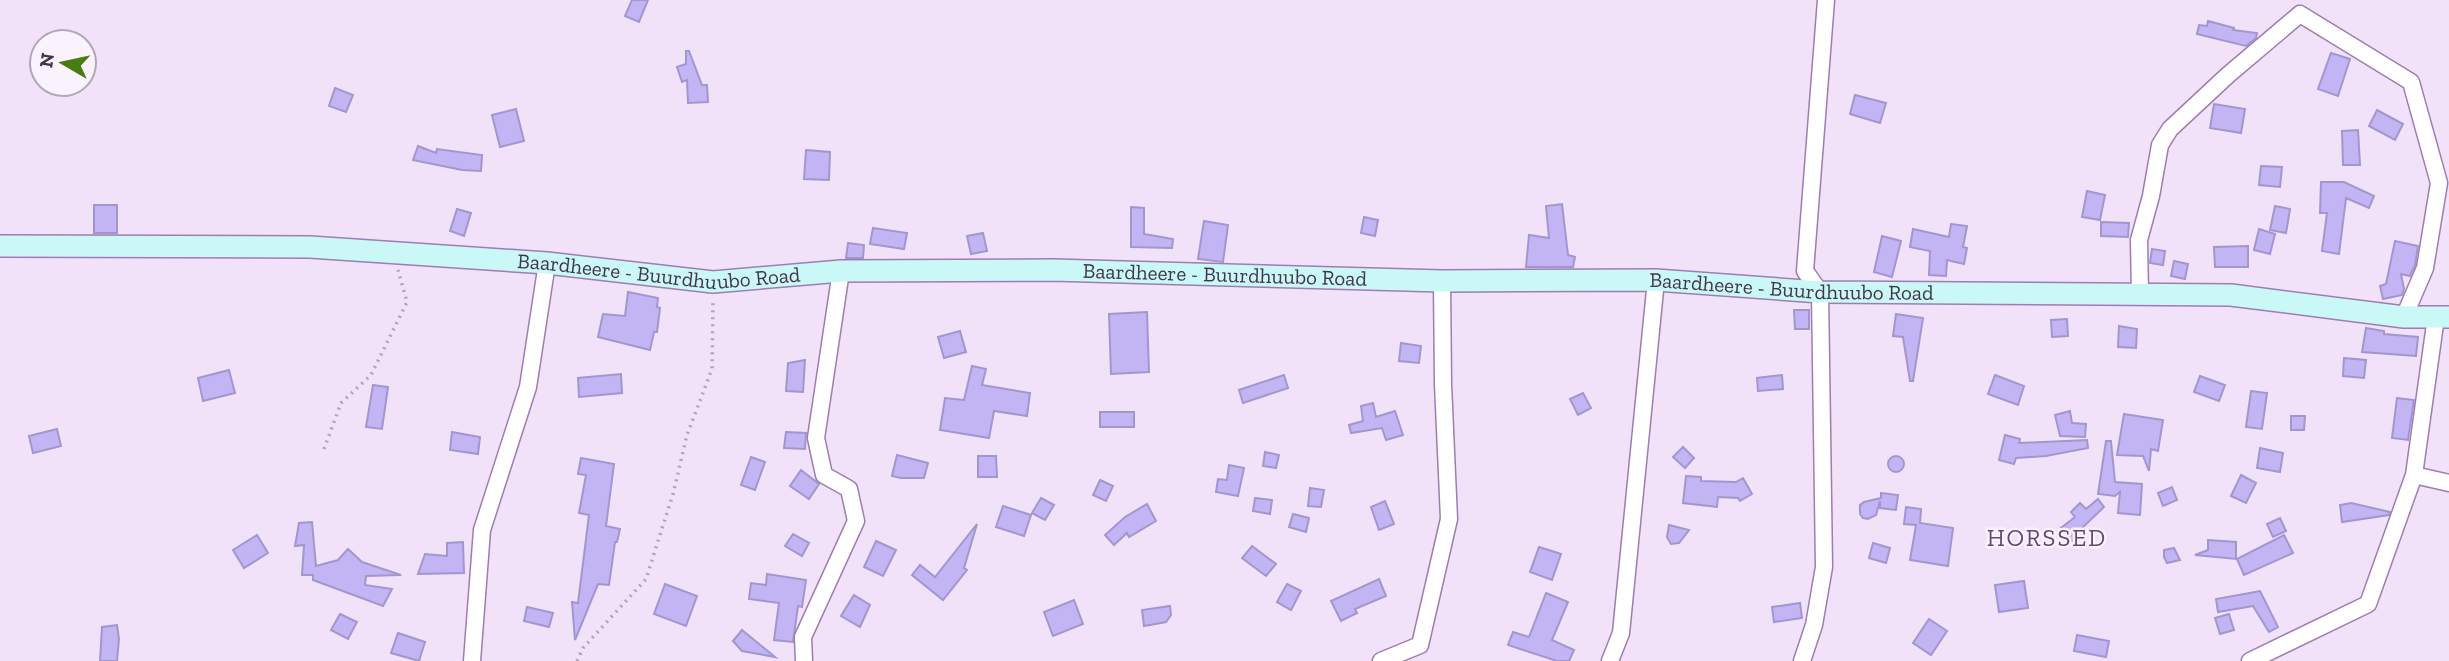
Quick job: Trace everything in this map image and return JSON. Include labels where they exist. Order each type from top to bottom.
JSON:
[{"type":"main road","name":"Baardheere - Buurdhuubo Road","points":[[0,246],[310,247],[547,263],[713,282],[841,271],[1053,270],[1442,281],[1656,280],[1820,292],[2231,295],[2404,317],[2443,317]]},
{"type":"street","points":[[1802,661],[1814,625],[1824,567],[1820,292],[1805,271],[1826,0]]},
{"type":"street","points":[[2140,295],[2139,240],[2151,196],[2160,145],[2170,129],[2301,7],[2411,82],[2439,183],[2425,268],[2404,317]]},
{"type":"street","points":[[472,661],[482,530],[528,387],[547,263]]},
{"type":"street","points":[[804,661],[803,637],[856,521],[849,489],[824,475],[816,438],[841,271]]},
{"type":"street","points":[[1610,661],[1621,633],[1656,280]]},
{"type":"street","points":[[1381,661],[1420,645],[1449,519],[1442,281]]},
{"type":"street","points":[[2250,661],[2368,604],[2414,475],[2443,317]]},
{"type":"street","points":[[2414,475],[2449,483]]},
{"type":"path","points":[[324,449],[341,403],[371,376],[407,302],[394,254]]},
{"type":"path","points":[[577,661],[583,648],[646,579],[673,494],[687,435],[712,369],[713,282]]},
{"type":"building","points":[[632,0],[648,0],[639,22],[625,16]]},
{"type":"building","points":[[2208,21],[2234,28],[2233,30],[2257,33],[2256,38],[2246,46],[2197,34],[2199,25],[2207,26]]},
{"type":"building","points":[[686,51],[689,51],[702,85],[707,85],[708,102],[688,103],[687,80],[682,82],[677,67],[686,64]]},
{"type":"building","points":[[2331,53],[2350,59],[2338,96],[2318,89]]},
{"type":"building","points":[[335,88],[353,95],[346,112],[329,106]]},
{"type":"building","points":[[1855,95],[1886,103],[1880,123],[1850,114]]},
{"type":"building","points":[[2214,104],[2245,109],[2241,133],[2210,128]]},
{"type":"building","points":[[516,109],[524,141],[500,147],[492,115]]},
{"type":"building","points":[[2377,110],[2403,124],[2395,140],[2369,126]]},
{"type":"building","points":[[2358,130],[2360,165],[2343,165],[2342,131]]},
{"type":"building","points":[[418,146],[436,153],[437,149],[482,155],[481,171],[413,160]]},
{"type":"building","points":[[806,150],[830,152],[829,180],[804,179]]},
{"type":"building","points":[[2261,166],[2282,167],[2280,187],[2259,185]]},
{"type":"building","points":[[2321,182],[2344,182],[2374,196],[2369,208],[2346,198],[2339,254],[2322,251],[2327,213],[2320,213]]},
{"type":"building","points":[[2087,191],[2105,195],[2100,220],[2082,217]]},
{"type":"building","points":[[1562,204],[1568,255],[1575,257],[1573,267],[1526,267],[1529,235],[1549,238],[1546,206]]},
{"type":"building","points":[[94,205],[117,205],[117,233],[94,233]]},
{"type":"building","points":[[2275,206],[2290,209],[2286,233],[2270,230]]},
{"type":"building","points":[[1131,207],[1144,208],[1144,234],[1173,239],[1172,248],[1131,247]]},
{"type":"building","points":[[457,209],[471,213],[464,236],[450,231]]},
{"type":"building","points":[[1364,217],[1378,220],[1375,236],[1361,233]]},
{"type":"building","points":[[1204,221],[1228,225],[1223,262],[1198,259]]},
{"type":"building","points":[[2101,222],[2129,223],[2128,237],[2101,236]]},
{"type":"building","points":[[1951,224],[1967,226],[1963,247],[1967,248],[1964,264],[1947,260],[1946,276],[1929,275],[1930,251],[1910,247],[1913,229],[1949,237]]},
{"type":"building","points":[[873,228],[907,233],[904,249],[870,244]]},
{"type":"building","points":[[2259,229],[2275,234],[2270,254],[2254,250]]},
{"type":"building","points":[[983,233],[987,251],[971,254],[967,236]]},
{"type":"building","points":[[1882,236],[1901,241],[1892,277],[1874,272]]},
{"type":"building","points":[[2395,241],[2418,246],[2415,265],[2410,276],[2401,274],[2404,289],[2402,295],[2383,299],[2380,286],[2386,284]]},
{"type":"building","points":[[848,243],[864,245],[863,258],[846,258]]},
{"type":"building","points":[[2248,246],[2248,267],[2215,267],[2214,247]]},
{"type":"building","points":[[2152,249],[2165,251],[2163,265],[2150,263]]},
{"type":"building","points":[[2174,261],[2188,264],[2185,279],[2171,276]]},
{"type":"building","points":[[628,292],[658,298],[657,307],[660,308],[657,332],[654,332],[650,350],[598,337],[603,314],[625,316]]},
{"type":"building","points":[[1794,310],[1809,310],[1809,329],[1795,329]]},
{"type":"building","points":[[1147,312],[1149,372],[1111,374],[1109,314]]},
{"type":"building","points":[[1896,314],[1923,318],[1913,381],[1910,381],[1903,337],[1893,336]]},
{"type":"building","points":[[2067,319],[2068,336],[2052,337],[2051,320]]},
{"type":"building","points":[[2119,326],[2137,329],[2136,348],[2118,347]]},
{"type":"building","points":[[2366,328],[2384,331],[2384,334],[2418,337],[2416,356],[2362,352]]},
{"type":"building","points":[[960,331],[966,352],[944,358],[938,337]]},
{"type":"building","points":[[1401,343],[1421,346],[1419,363],[1399,361]]},
{"type":"building","points":[[2344,358],[2366,360],[2364,378],[2343,376]]},
{"type":"building","points":[[805,360],[803,392],[786,391],[788,363]]},
{"type":"building","points":[[972,366],[986,369],[982,385],[1030,393],[1027,416],[994,411],[989,438],[940,430],[945,398],[964,400]]},
{"type":"building","points":[[229,370],[235,393],[203,401],[198,378]]},
{"type":"building","points":[[621,374],[622,393],[579,397],[578,378]]},
{"type":"building","points":[[1284,375],[1288,388],[1243,403],[1239,390]]},
{"type":"building","points":[[1782,375],[1783,389],[1758,391],[1757,378]]},
{"type":"building","points":[[1995,375],[2024,386],[2018,405],[1988,394]]},
{"type":"building","points":[[2200,376],[2225,385],[2219,401],[2194,392]]},
{"type":"building","points":[[373,385],[388,387],[382,429],[366,427]]},
{"type":"building","points":[[2251,391],[2267,393],[2262,429],[2246,427]]},
{"type":"building","points":[[1583,393],[1591,408],[1578,415],[1570,399]]},
{"type":"building","points":[[2397,398],[2414,400],[2408,440],[2392,438]]},
{"type":"building","points":[[1373,403],[1376,417],[1395,411],[1403,435],[1386,440],[1382,428],[1351,433],[1349,425],[1363,421],[1361,406]]},
{"type":"building","points":[[2070,411],[2072,423],[2086,424],[2085,437],[2060,436],[2055,415]]},
{"type":"building","points":[[1100,412],[1134,412],[1134,427],[1100,427]]},
{"type":"building","points":[[2124,414],[2163,420],[2158,451],[2151,449],[2149,471],[2143,456],[2117,455]]},
{"type":"building","points":[[2291,416],[2305,416],[2304,430],[2291,430]]},
{"type":"building","points":[[57,429],[61,446],[33,453],[29,436]]},
{"type":"building","points":[[452,432],[480,437],[478,454],[450,450]]},
{"type":"building","points":[[786,432],[806,433],[805,449],[784,448]]},
{"type":"building","points":[[2005,435],[2020,439],[2019,443],[2087,440],[2088,448],[2046,456],[2016,458],[2014,464],[1999,460]]},
{"type":"building","points":[[2106,441],[2111,441],[2115,482],[2142,484],[2140,515],[2118,513],[2120,492],[2115,496],[2098,494]]},
{"type":"building","points":[[1683,447],[1694,458],[1685,468],[1673,457]]},
{"type":"building","points":[[2260,448],[2283,453],[2280,472],[2257,468]]},
{"type":"building","points":[[1265,452],[1279,455],[1276,468],[1263,466]]},
{"type":"building","points":[[897,455],[928,463],[924,478],[892,476]]},
{"type":"building","points":[[978,456],[996,456],[997,477],[978,477]]},
{"type":"building","points":[[1896,456],[1902,458],[1902,470],[1896,472],[1890,470],[1888,464],[1890,458]]},
{"type":"building","points":[[751,457],[765,462],[755,490],[741,485]]},
{"type":"building","points":[[581,458],[614,464],[606,526],[620,529],[615,542],[609,585],[598,584],[575,640],[572,602],[578,603],[589,515],[579,513],[586,475],[578,474]]},
{"type":"building","points":[[1229,465],[1244,468],[1238,496],[1216,492],[1218,479],[1227,480]]},
{"type":"building","points":[[801,470],[819,484],[809,499],[790,486]]},
{"type":"building","points":[[2241,475],[2256,483],[2246,503],[2231,496]]},
{"type":"building","points":[[1686,476],[1701,477],[1701,481],[1736,482],[1743,478],[1752,494],[1740,501],[1738,498],[1718,497],[1717,507],[1683,503]]},
{"type":"building","points":[[1100,480],[1113,486],[1106,501],[1093,495]]},
{"type":"building","points":[[2172,487],[2177,500],[2163,506],[2158,493]]},
{"type":"building","points":[[1310,488],[1324,490],[1321,507],[1308,506]]},
{"type":"building","points":[[1881,493],[1898,495],[1896,510],[1880,508],[1880,501],[1876,515],[1863,518],[1860,505],[1881,498]]},
{"type":"building","points":[[1041,498],[1054,505],[1045,520],[1032,513]]},
{"type":"building","points":[[1255,498],[1272,500],[1270,514],[1253,511]]},
{"type":"building","points":[[2098,499],[2104,507],[2081,529],[2086,535],[2074,544],[2061,528],[2075,517],[2071,512],[2080,503],[2086,509]]},
{"type":"building","points":[[1385,501],[1394,524],[1379,530],[1371,507]]},
{"type":"building","points":[[2351,503],[2390,512],[2389,515],[2342,522],[2340,505]]},
{"type":"building","points":[[1147,504],[1156,521],[1129,537],[1127,533],[1114,545],[1105,535],[1125,517]]},
{"type":"building","points":[[1003,506],[1031,515],[1024,536],[996,527]]},
{"type":"building","points":[[1906,507],[1921,509],[1920,523],[1953,528],[1948,566],[1910,560],[1916,525],[1904,524]]},
{"type":"building","points":[[1293,514],[1309,518],[1306,532],[1289,527]]},
{"type":"building","points":[[2280,518],[2286,531],[2273,537],[2267,524]]},
{"type":"building","points":[[312,522],[316,566],[338,560],[348,549],[362,562],[401,575],[366,576],[365,585],[392,589],[383,606],[313,580],[313,575],[302,575],[304,545],[295,546],[299,523]]},
{"type":"building","points":[[977,524],[964,568],[967,570],[943,600],[912,575],[920,565],[935,577]]},
{"type":"building","points":[[1669,525],[1689,530],[1679,543],[1671,544],[1667,537]]},
{"type":"building","points":[[793,534],[809,543],[802,556],[785,546]]},
{"type":"building","points":[[257,535],[268,553],[244,568],[233,550]]},
{"type":"building","points":[[2284,535],[2293,553],[2244,575],[2237,559]]},
{"type":"building","points":[[2208,540],[2236,542],[2236,559],[2195,555],[2208,550]]},
{"type":"building","points":[[876,541],[896,550],[883,576],[864,567]]},
{"type":"building","points":[[463,542],[464,573],[418,574],[425,554],[447,556],[447,543]]},
{"type":"building","points":[[1873,543],[1890,548],[1886,563],[1869,558]]},
{"type":"building","points":[[1252,546],[1276,564],[1266,576],[1242,558]]},
{"type":"building","points":[[1539,547],[1561,554],[1552,580],[1530,572]]},
{"type":"building","points":[[2174,548],[2180,560],[2167,563],[2164,550]]},
{"type":"building","points":[[767,574],[806,580],[802,607],[798,606],[793,642],[774,640],[779,603],[749,599],[751,583],[766,585]]},
{"type":"building","points":[[1379,579],[1386,596],[1355,609],[1357,613],[1341,621],[1331,601]]},
{"type":"building","points":[[2024,581],[2028,608],[1999,612],[1995,585]]},
{"type":"building","points":[[665,584],[697,596],[686,626],[654,614]]},
{"type":"building","points":[[1287,584],[1301,591],[1291,610],[1277,602]]},
{"type":"building","points":[[2260,591],[2278,627],[2269,632],[2253,606],[2218,612],[2216,599]]},
{"type":"building","points":[[1546,593],[1568,602],[1552,640],[1574,650],[1569,661],[1557,661],[1508,645],[1513,632],[1529,637]]},
{"type":"building","points":[[854,595],[870,605],[860,627],[841,616]]},
{"type":"building","points":[[1074,600],[1083,624],[1053,636],[1044,612]]},
{"type":"building","points":[[1800,603],[1802,618],[1774,622],[1772,607]]},
{"type":"building","points":[[1170,606],[1171,615],[1166,622],[1144,626],[1142,610]]},
{"type":"building","points":[[527,607],[553,613],[549,627],[524,621]]},
{"type":"building","points":[[340,614],[357,622],[348,639],[331,630]]},
{"type":"building","points":[[2229,614],[2234,630],[2220,634],[2215,618]]},
{"type":"building","points":[[1929,619],[1947,631],[1931,655],[1913,643]]},
{"type":"building","points":[[117,625],[117,661],[100,661],[102,627]]},
{"type":"building","points":[[742,630],[775,657],[742,651],[733,641]]},
{"type":"building","points":[[398,633],[425,642],[419,661],[391,653]]},
{"type":"building","points":[[2077,635],[2109,641],[2106,657],[2074,651]]},
{"type":"district","name":"HORSSED","points":[[2047,538]]}]
